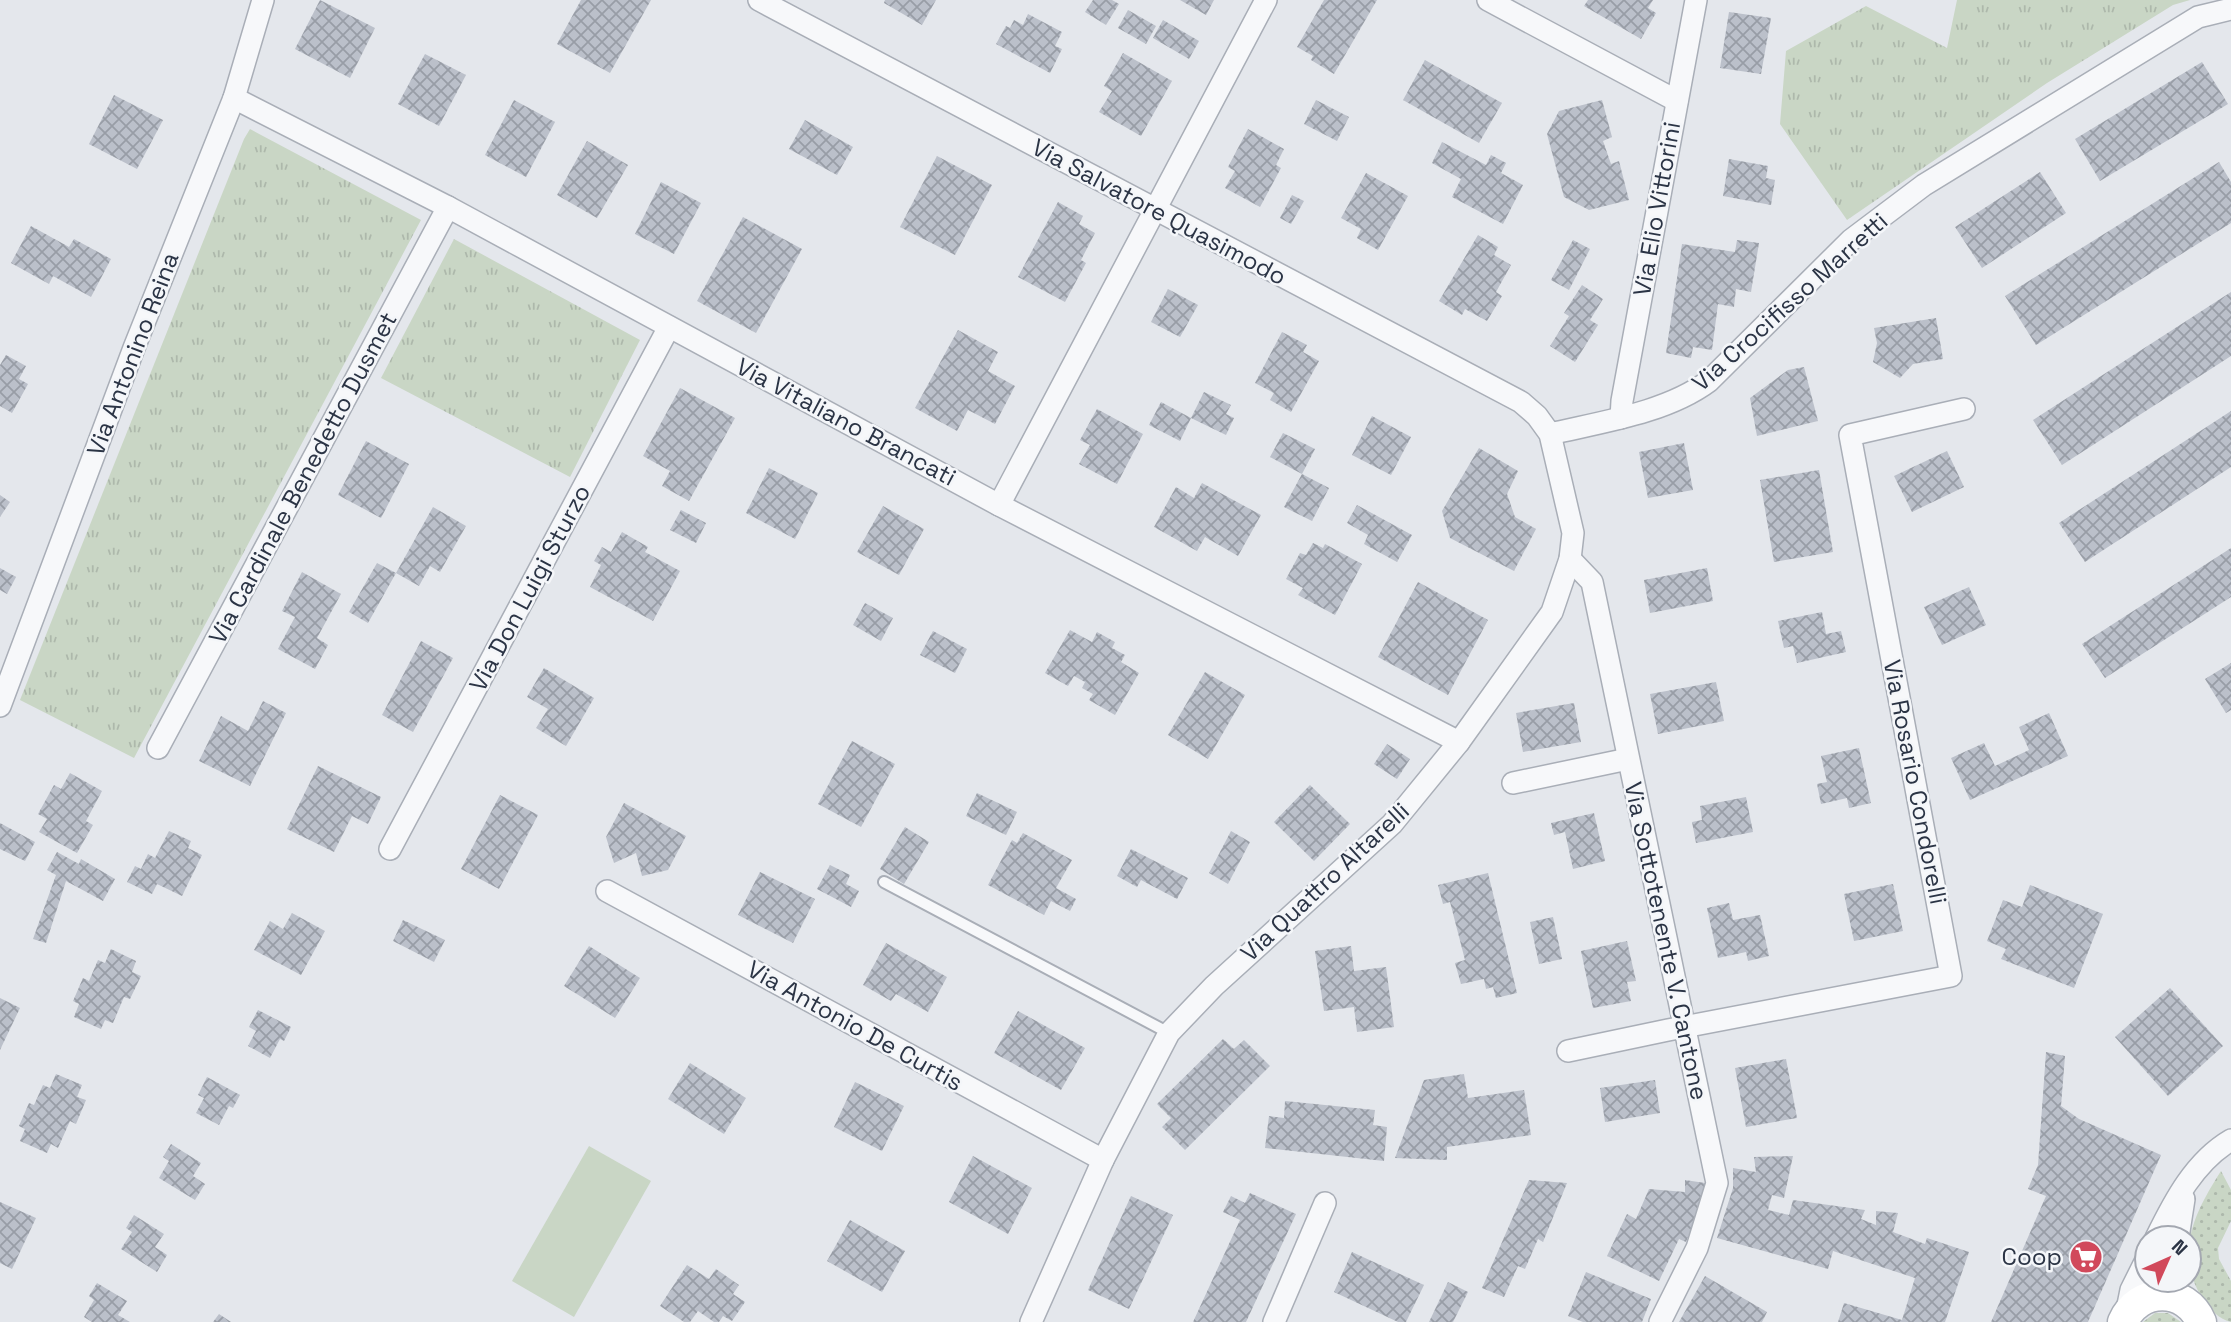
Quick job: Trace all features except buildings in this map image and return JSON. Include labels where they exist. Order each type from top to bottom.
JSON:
[{"type":"main road","points":[[2124,1319],[2143,1299],[2160,1294],[2176,1297],[2195,1309]]},
{"type":"street","name":"Via Antonino Reina","points":[[0,706],[134,348],[234,98],[263,0]]},
{"type":"street","name":"Via Salvatore Quasimodo","points":[[759,0],[1521,402],[1537,416],[1549,434]]},
{"type":"street","points":[[999,505],[1266,0]]},
{"type":"street","points":[[1488,0],[1677,101]]},
{"type":"street","name":"Via Elio Vittorini","points":[[1621,418],[1696,0]]},
{"type":"street","name":"Via Crocifisso Marretti","points":[[1549,434],[1621,418],[1692,394],[1709,381],[1851,240],[1924,185],[2198,17],[2231,9]]},
{"type":"street","name":"Via Vitaliano Brancati","points":[[234,98],[448,207],[999,505],[1460,742]]},
{"type":"street","name":"Via Cardinale Benedetto Dusmet","points":[[158,748],[448,207]]},
{"type":"street","name":"Via Don Luigi Sturzo","points":[[390,849],[669,327]]},
{"type":"street","name":"Via Rosario Condorelli","points":[[1684,1027],[1951,976],[1850,435],[1964,409]]},
{"type":"street","name":"Via Quattro Altarelli","points":[[1031,1322],[1103,1160],[1169,1032],[1214,986],[1392,824],[1460,742],[1552,612],[1570,559],[1573,533],[1549,434]]},
{"type":"street","name":"Via Sottotenente V. Cantone","points":[[1570,559],[1592,582],[1717,1183],[1698,1248],[1660,1322]]},
{"type":"street","points":[[1513,783],[1628,759]]},
{"type":"street","name":"Via Antonio De Curtis","points":[[607,891],[1103,1160]]},
{"type":"street","points":[[1568,1051],[1684,1027]]},
{"type":"street","points":[[2164,1224],[2200,1165],[2231,1140]]},
{"type":"street","points":[[2181,1224],[2188,1183]]},
{"type":"street","points":[[1274,1322],[1325,1203]]},
{"type":"street","points":[[2124,1319],[2133,1286]]},
{"type":"lane","points":[[884,883],[1169,1032]]},
{"type":"green space","points":[[1957,0],[2190,0],[2173,5],[2047,83],[1847,220],[1780,124],[1786,51],[1866,6],[1947,48]]},
{"type":"green space","points":[[250,129],[421,220],[134,758],[20,700]]},
{"type":"green space","points":[[454,239],[640,340],[570,477],[381,378]]},
{"type":"green space","points":[[589,1146],[651,1181],[574,1317],[512,1281]]},
{"type":"green space","points":[[2221,1171],[2231,1190],[2231,1221],[2218,1248],[2219,1259],[2231,1281],[2231,1322],[2211,1309],[2201,1294],[2203,1294],[2203,1224],[2194,1224]]},
{"type":"green space","points":[[2155,1313],[2168,1313],[2181,1322],[2143,1322]]},
{"type":"place","name":"Coop","points":[[2086,1257]]}]
